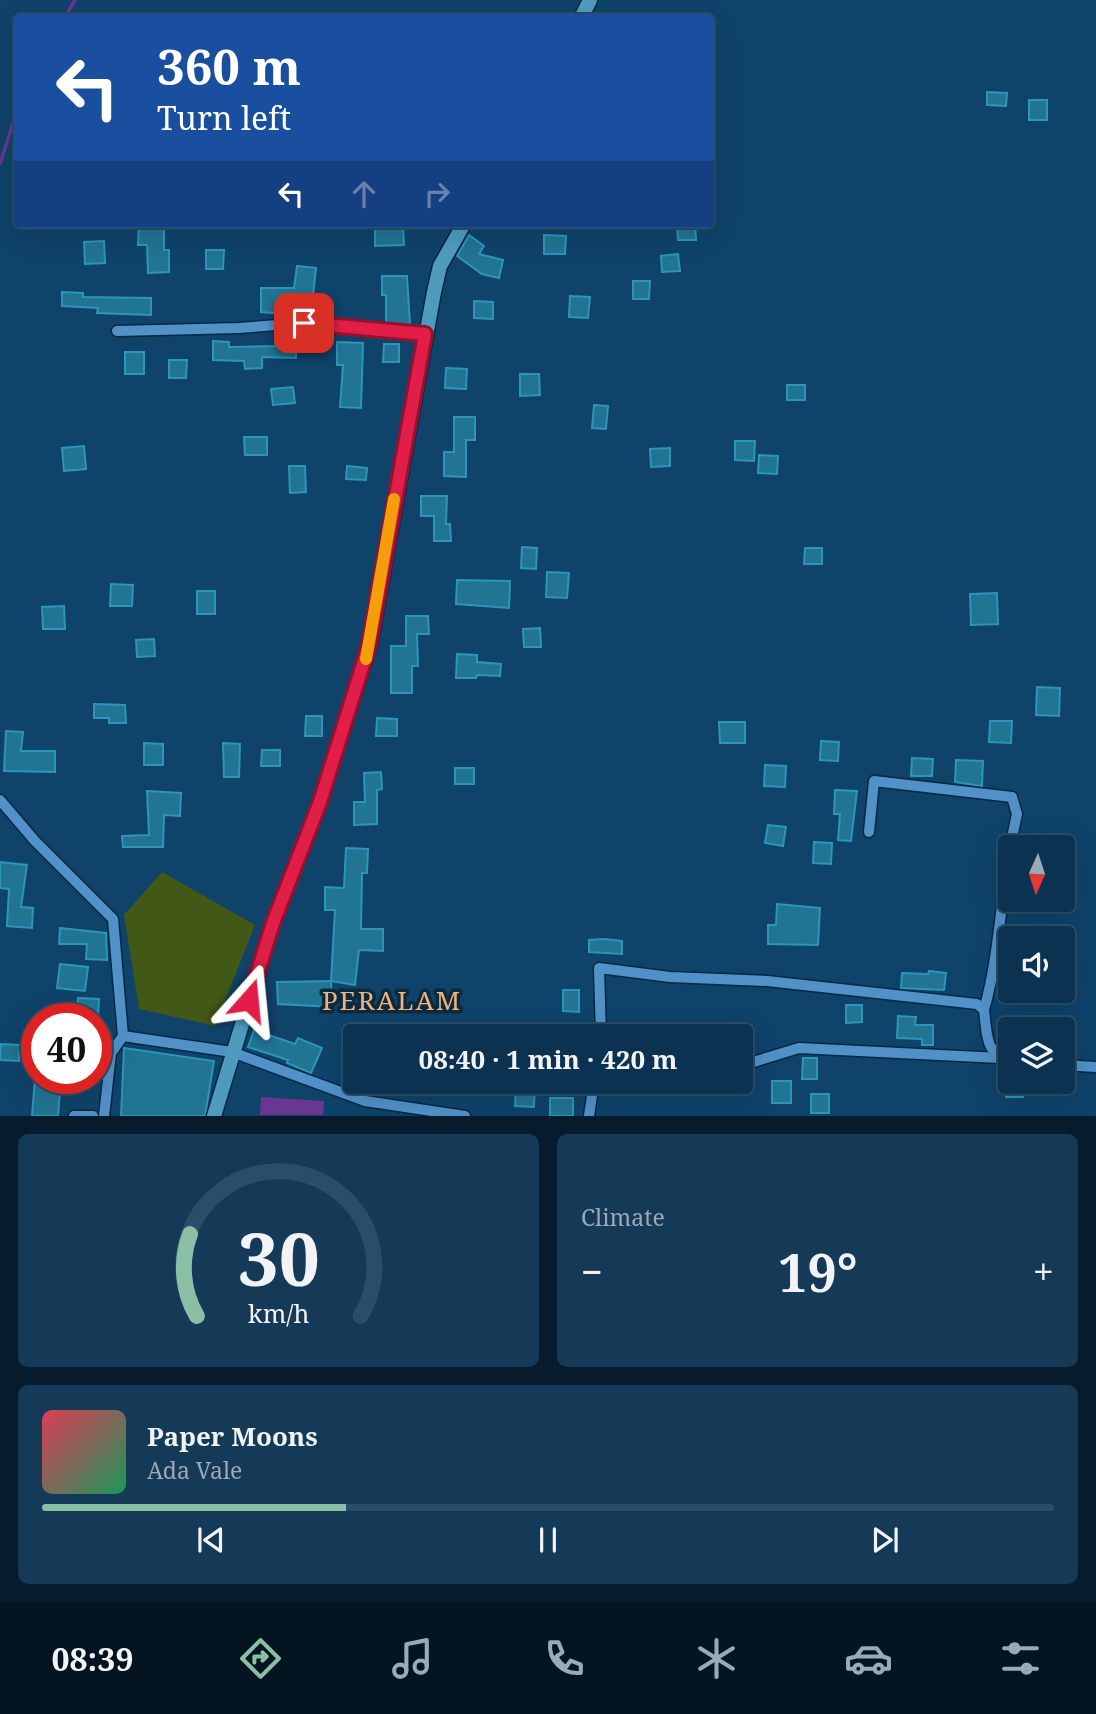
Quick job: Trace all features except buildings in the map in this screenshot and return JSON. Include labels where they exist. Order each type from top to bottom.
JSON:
[{"type":"street","points":[[215,1115],[273,923],[335,755],[369,645],[425,334],[440,267],[460,228]]},
{"type":"street","points":[[117,331],[239,328],[304,323],[425,334]]},
{"type":"street","points":[[869,832],[874,781],[1012,797],[1017,814],[1013,835]]},
{"type":"street","points":[[0,800],[4,812],[113,919],[123,1036],[111,1053],[104,1115]]},
{"type":"street","points":[[998,1054],[989,1048],[984,1010],[995,969],[1001,912]]},
{"type":"street","points":[[601,1024],[599,968],[670,977],[767,981],[977,1004],[984,1010]]},
{"type":"street","points":[[123,1036],[232,1052],[365,1101],[465,1115]]},
{"type":"street","points":[[753,1062],[799,1048],[998,1058]]},
{"type":"street","points":[[1075,1066],[1096,1067]]},
{"type":"street","points":[[589,1115],[592,1094]]},
{"type":"street","points":[[74,1115],[93,1115]]},
{"type":"green space","points":[[162,872],[255,925],[215,1026],[139,1009],[124,915]]},
{"type":"shaded area","points":[[261,1097],[324,1101],[323,1115],[260,1115]]},
{"type":"waterway","points":[[66,14],[75,0]]},
{"type":"waterway","points":[[0,164],[14,120]]},
{"type":"slow traffic","points":[[366,659],[394,499]]},
{"type":"district","name":"PERALAM","points":[[392,1000]]},
{"type":"route","points":[[249,1000],[273,923],[320,802],[369,645],[425,334],[304,323]]}]
